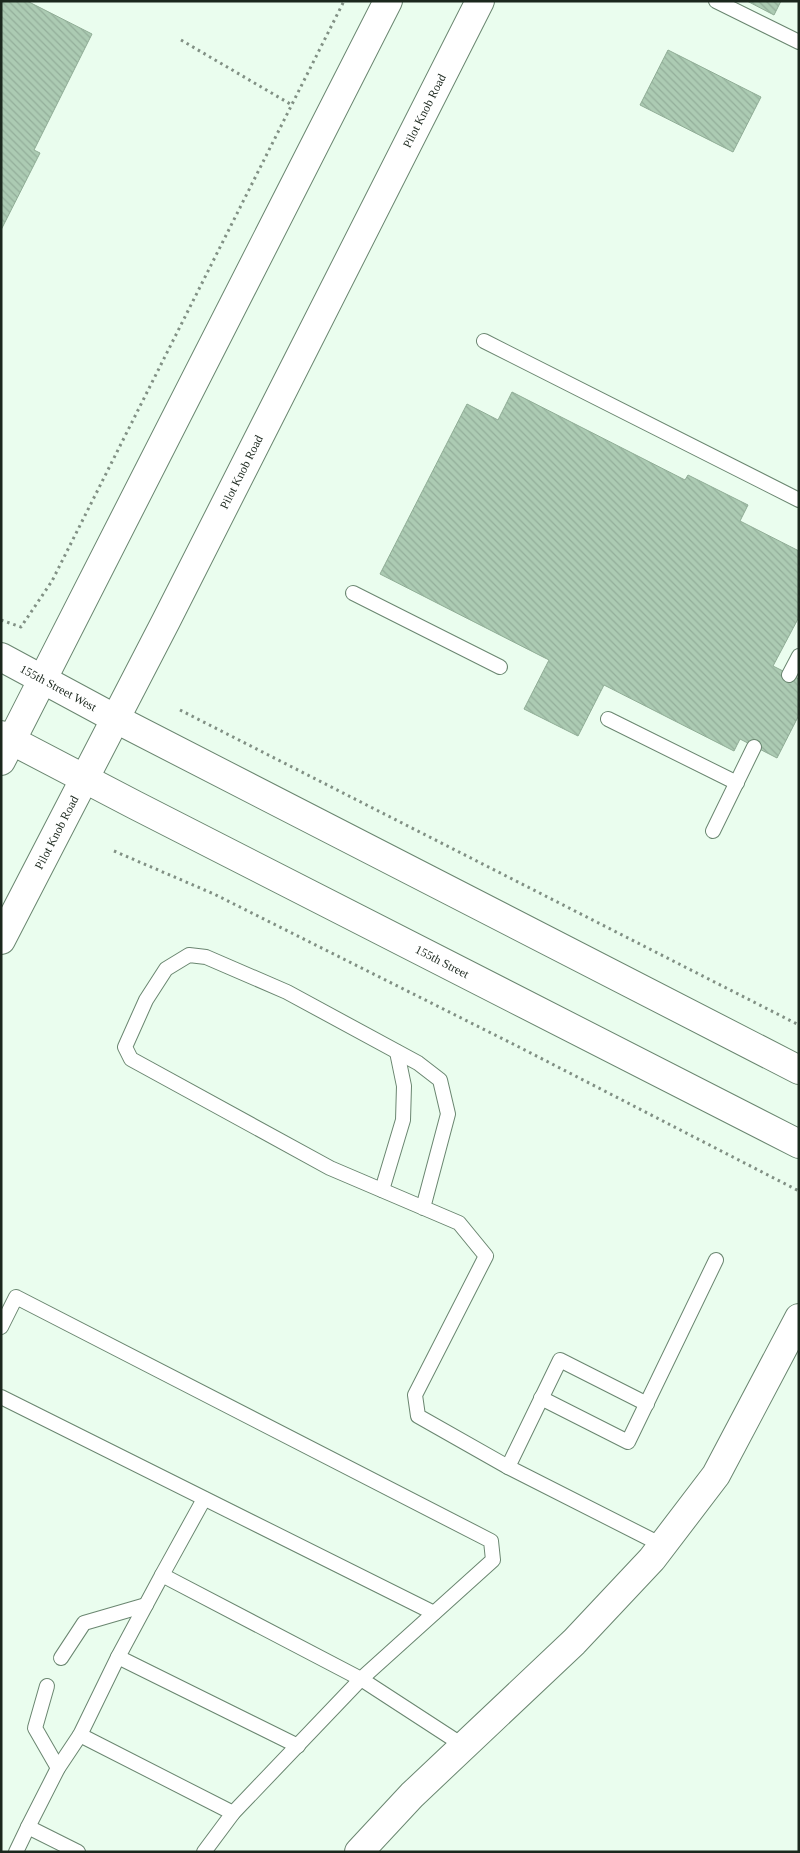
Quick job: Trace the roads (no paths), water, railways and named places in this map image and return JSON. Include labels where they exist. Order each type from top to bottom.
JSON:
[{"type":"street","points":[[85,779],[5,745],[42,680],[388,1]]},
{"type":"street","name":"Pilot Knob Road","points":[[1,940],[116,719],[480,1]]},
{"type":"street","name":"155th Street West","points":[[1,657],[116,719]]},
{"type":"street","points":[[116,719],[799,1070]]},
{"type":"street","name":"155th Street","points":[[85,779],[799,1144]]},
{"type":"street","points":[[359,1852],[412,1795],[574,1642],[652,1559],[716,1475],[799,1318]]},
{"type":"lane","points":[[716,1],[799,42]]},
{"type":"lane","points":[[484,341],[799,500]]},
{"type":"lane","points":[[353,593],[500,667]]},
{"type":"lane","points":[[790,675],[799,656]]},
{"type":"lane","points":[[608,719],[737,783]]},
{"type":"lane","points":[[713,831],[754,747]]},
{"type":"lane","points":[[423,1208],[448,1114],[440,1080],[418,1063],[287,992],[206,956],[189,955],[166,969],[146,1000],[125,1047],[132,1059],[330,1168],[423,1208],[459,1223],[486,1256],[415,1395],[418,1416],[508,1467],[662,1545]]},
{"type":"lane","points":[[382,1190],[402,1120],[404,1086],[397,1052]]},
{"type":"lane","points":[[542,1398],[628,1442],[716,1260]]},
{"type":"lane","points":[[1,1326],[16,1297],[491,1541],[493,1560],[361,1679],[233,1813],[204,1852]]},
{"type":"lane","points":[[508,1467],[560,1360],[647,1404]]},
{"type":"lane","points":[[1,1397],[434,1613]]},
{"type":"lane","points":[[16,1852],[58,1768],[80,1735],[118,1657],[204,1499]]},
{"type":"lane","points":[[162,1574],[361,1679],[464,1746]]},
{"type":"lane","points":[[61,1658],[84,1623],[146,1605]]},
{"type":"lane","points":[[118,1657],[298,1746]]},
{"type":"lane","points":[[47,1686],[35,1728],[58,1768]]},
{"type":"lane","points":[[80,1735],[233,1813]]},
{"type":"lane","points":[[28,1827],[78,1852]]}]
